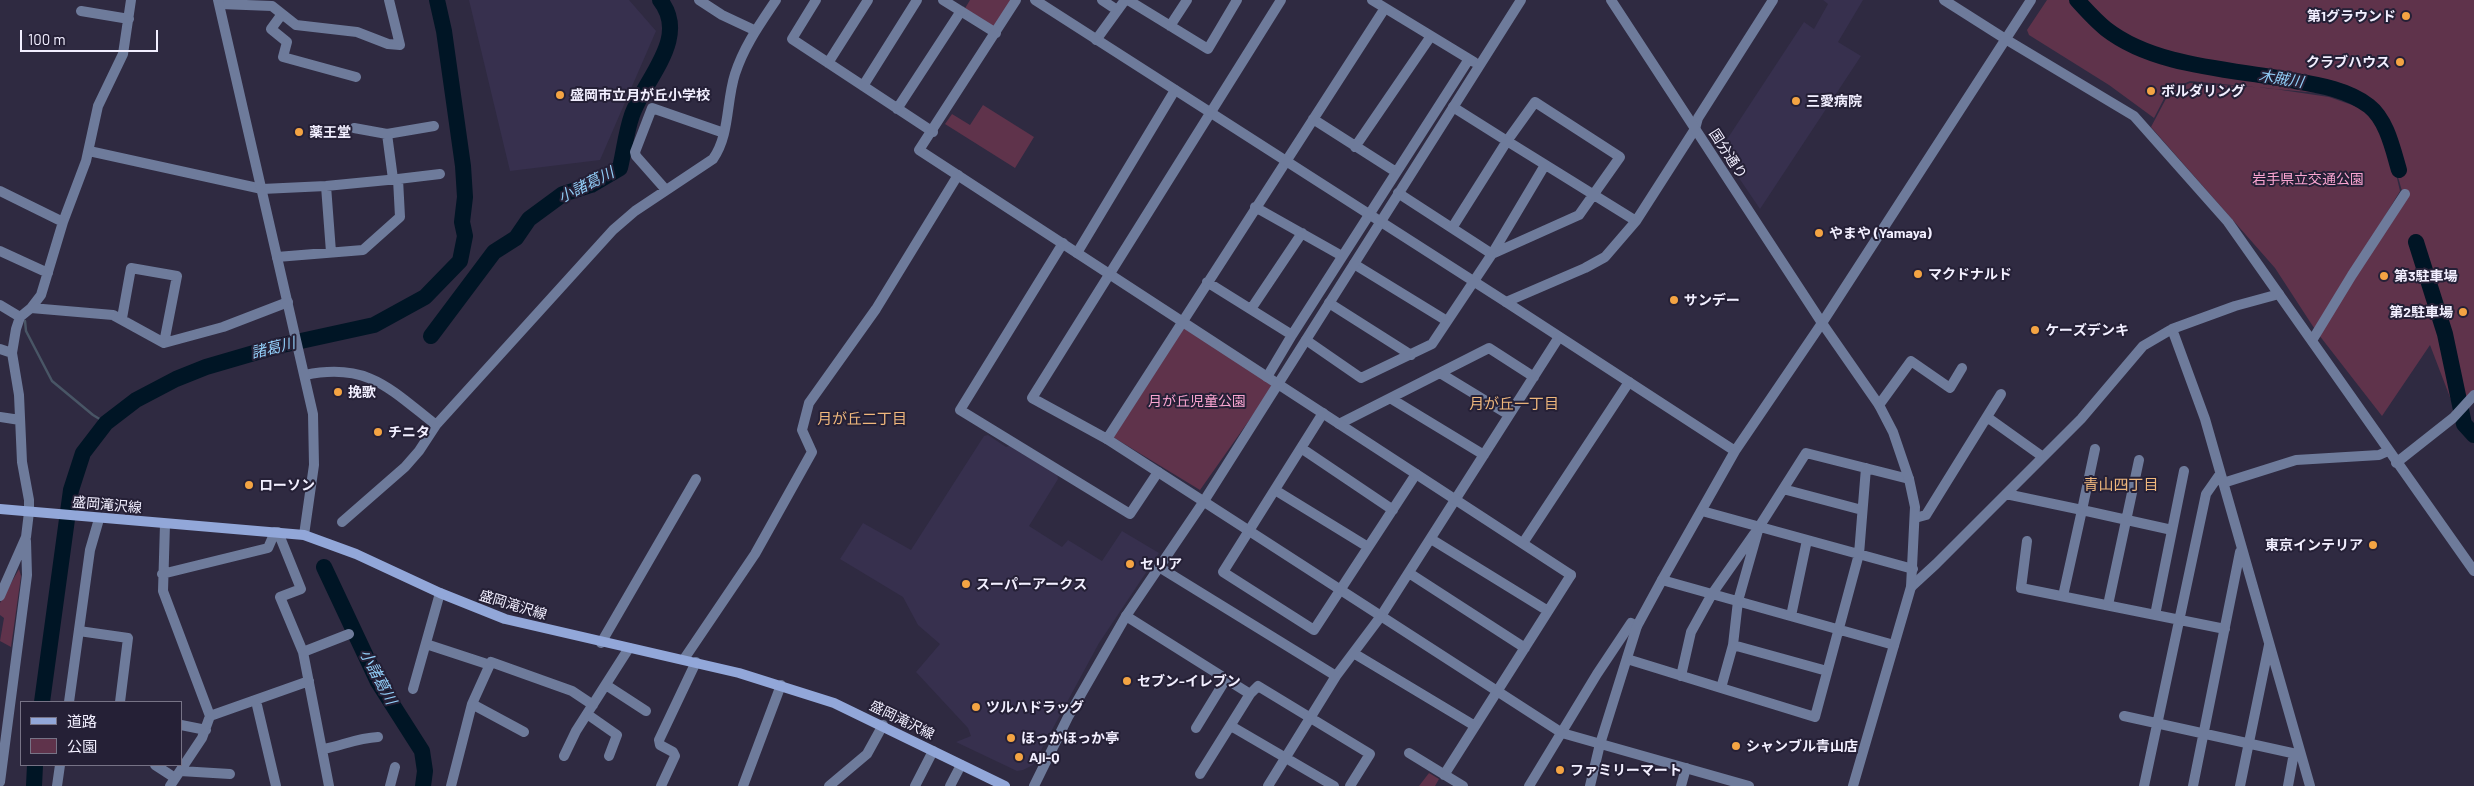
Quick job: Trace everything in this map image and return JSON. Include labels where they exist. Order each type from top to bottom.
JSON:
[{"type":"main road","name":"盛岡滝沢線","points":[[0,508],[33,513],[304,535],[356,554],[440,593],[506,619],[601,643],[696,662],[781,685],[834,703],[883,725],[1005,786]]},
{"type":"street","points":[[0,596],[26,537],[33,513],[22,462],[19,395],[12,353],[20,317],[31,308],[41,294],[62,222],[88,151],[98,106],[123,54],[131,0]]},
{"type":"street","points":[[304,535],[312,489],[315,437],[304,372],[219,2],[272,6],[296,25],[357,32],[388,44],[400,45],[389,0]]},
{"type":"street","points":[[699,0],[722,15],[754,30]]},
{"type":"street","points":[[342,522],[405,467],[419,451],[436,425],[613,230],[666,190],[713,159],[722,147],[728,102],[735,73],[754,30],[776,0]]},
{"type":"street","points":[[816,0],[792,39],[933,132]]},
{"type":"street","points":[[828,63],[868,0]]},
{"type":"street","points":[[863,86],[917,0]]},
{"type":"street","points":[[943,0],[996,32]]},
{"type":"street","points":[[1016,0],[933,132],[919,150],[1571,575],[1444,775]]},
{"type":"street","points":[[1035,0],[1368,215],[1474,281],[1734,451]]},
{"type":"street","points":[[1102,0],[1118,10]]},
{"type":"street","points":[[1096,40],[1126,0],[1208,49],[1237,0]]},
{"type":"street","points":[[1170,26],[1187,0]]},
{"type":"street","points":[[1281,0],[1032,398],[1107,439],[1562,732],[1746,786]]},
{"type":"street","points":[[1372,0],[1480,65]]},
{"type":"street","points":[[1034,786],[1068,717],[1126,616],[1204,501],[1521,0]]},
{"type":"street","name":"国分通り","points":[[1611,0],[1822,324],[1878,406],[1893,432],[1909,479],[1915,507],[1911,586],[1852,786]]},
{"type":"street","points":[[1506,302],[1585,268],[1605,257],[1636,221],[1695,128],[1698,118],[1773,0]]},
{"type":"street","points":[[1944,0],[2134,116],[2228,222],[2313,340],[2396,463],[2474,571]]},
{"type":"street","points":[[1590,786],[1600,744],[1637,626],[1734,451],[1822,324],[2007,40],[2031,0]]},
{"type":"street","points":[[1107,439],[1385,8]]},
{"type":"street","points":[[81,11],[129,19]]},
{"type":"street","points":[[897,109],[961,11]]},
{"type":"street","points":[[282,14],[271,29],[287,42],[283,57],[356,77]]},
{"type":"street","points":[[1355,147],[1431,36]]},
{"type":"street","points":[[1267,377],[1368,215],[1469,59]]},
{"type":"street","points":[[1077,253],[1175,90]]},
{"type":"street","points":[[1452,228],[1507,141],[1535,102],[1620,157],[1592,194],[1579,215],[1492,254]]},
{"type":"street","points":[[1453,107],[1636,221]]},
{"type":"street","points":[[666,190],[636,156],[635,152],[652,108],[724,133]]},
{"type":"street","points":[[1313,119],[1396,172]]},
{"type":"street","points":[[354,128],[387,134],[434,126]]},
{"type":"street","points":[[277,257],[363,250],[400,217],[401,212],[396,179],[387,134]]},
{"type":"street","points":[[88,151],[262,189],[326,186],[440,174]]},
{"type":"street","points":[[1306,340],[1361,378],[1432,344],[1492,254],[1545,165]]},
{"type":"street","points":[[684,659],[755,554],[812,452],[802,430],[809,403],[876,309],[958,175]]},
{"type":"street","points":[[326,186],[331,252]]},
{"type":"street","points":[[0,191],[62,222]]},
{"type":"street","points":[[1398,193],[1492,254]]},
{"type":"street","points":[[2313,340],[2406,194]]},
{"type":"street","points":[[1256,207],[1342,256]]},
{"type":"street","points":[[1251,309],[1302,233]]},
{"type":"street","points":[[1062,243],[960,410],[1130,514],[1158,472]]},
{"type":"street","points":[[0,251],[48,273]]},
{"type":"street","points":[[1354,264],[1447,321]]},
{"type":"street","points":[[122,318],[131,268],[177,276],[164,343]]},
{"type":"street","points":[[1207,282],[1292,335]]},
{"type":"street","points":[[1911,586],[1936,564],[2081,419],[2143,346],[2172,329],[2235,306],[2280,294]]},
{"type":"street","points":[[31,308],[114,315],[164,343],[223,327],[288,303]]},
{"type":"street","points":[[1329,303],[1411,355]]},
{"type":"street","points":[[0,305],[20,317]]},
{"type":"street","points":[[2172,329],[2205,419],[2298,754],[2310,786]]},
{"type":"street","points":[[1268,786],[1336,676],[1355,654],[1381,616],[1559,337]]},
{"type":"street","points":[[1339,424],[1489,348],[1534,377]]},
{"type":"street","points":[[0,349],[12,353]]},
{"type":"street","points":[[1878,406],[1911,360],[1950,388],[1962,368]]},
{"type":"street","points":[[304,372],[326,371],[361,374],[378,381],[436,425]]},
{"type":"street","points":[[1440,373],[1509,415]]},
{"type":"street","points":[[1523,543],[1629,382]]},
{"type":"street","points":[[1915,518],[1926,515],[2001,394]]},
{"type":"street","points":[[2396,463],[2452,418],[2474,394]]},
{"type":"street","points":[[1390,398],[1484,454]]},
{"type":"street","points":[[1323,413],[1223,572],[1314,630],[1416,474]]},
{"type":"street","points":[[0,417],[20,420]]},
{"type":"street","points":[[1987,417],[2043,458]]},
{"type":"street","points":[[1301,448],[1393,510]]},
{"type":"street","points":[[2063,596],[2095,449]]},
{"type":"street","points":[[2144,786],[2206,494],[2222,479],[2293,461],[2379,455],[2388,451]]},
{"type":"street","points":[[1681,676],[1691,632],[1712,594],[1759,527],[1806,453],[1909,479]]},
{"type":"street","points":[[2108,605],[2139,460]]},
{"type":"street","points":[[1627,659],[1815,718],[1859,554],[1866,468]]},
{"type":"street","points":[[2155,615],[2184,471]]},
{"type":"street","points":[[601,643],[696,479]]},
{"type":"street","points":[[1783,489],[1862,510]]},
{"type":"street","points":[[1274,490],[1368,547]]},
{"type":"street","points":[[2006,494],[2172,530]]},
{"type":"street","points":[[1702,511],[1913,569]]},
{"type":"street","points":[[69,701],[94,518]]},
{"type":"street","points":[[165,524],[162,574],[163,591],[210,716],[206,730],[175,778]]},
{"type":"street","points":[[1721,688],[1733,645],[1738,601],[1759,527]]},
{"type":"street","points":[[162,574],[268,548],[277,532]]},
{"type":"street","points":[[277,532],[301,589],[280,597],[303,652],[324,748],[329,786]]},
{"type":"street","points":[[0,782],[27,575],[26,537]]},
{"type":"street","points":[[1431,539],[1548,611]]},
{"type":"street","points":[[1791,616],[1808,540]]},
{"type":"street","points":[[2027,541],[2021,588],[2225,629]]},
{"type":"street","points":[[2193,786],[2241,549]]},
{"type":"street","points":[[1159,567],[1336,676]]},
{"type":"street","points":[[1409,573],[1525,648]]},
{"type":"street","points":[[1662,580],[1894,645]]},
{"type":"street","points":[[413,689],[440,593]]},
{"type":"street","points":[[1126,616],[1250,694]]},
{"type":"street","points":[[1529,786],[1631,623],[1637,626]]},
{"type":"street","points":[[79,631],[128,638],[120,701]]},
{"type":"street","points":[[303,652],[349,634]]},
{"type":"street","points":[[426,644],[490,666]]},
{"type":"street","points":[[2240,786],[2269,644]]},
{"type":"street","points":[[1733,645],[1828,671]]},
{"type":"street","points":[[564,756],[629,648]]},
{"type":"street","points":[[1355,654],[1475,726]]},
{"type":"street","points":[[451,786],[472,704],[492,662],[572,691],[617,735],[610,756]]},
{"type":"street","points":[[661,786],[675,756],[674,752],[660,745],[659,740],[696,662]]},
{"type":"street","points":[[1196,728],[1226,679]]},
{"type":"street","points":[[210,716],[309,681]]},
{"type":"street","points":[[606,684],[646,711]]},
{"type":"street","points":[[743,786],[781,685]]},
{"type":"street","points":[[1200,774],[1250,694],[1258,686],[1370,754],[1350,786]]},
{"type":"street","points":[[256,700],[276,786]]},
{"type":"street","points":[[472,704],[524,732]]},
{"type":"street","points":[[2124,716],[2298,754]]},
{"type":"street","points":[[182,725],[206,730]]},
{"type":"street","points":[[829,786],[867,754],[883,725]]},
{"type":"street","points":[[1231,726],[1334,786]]},
{"type":"street","points":[[324,748],[348,744],[355,739],[378,737]]},
{"type":"street","points":[[915,786],[933,750]]},
{"type":"street","points":[[1409,753],[1463,786]]},
{"type":"street","points":[[2288,786],[2298,754]]},
{"type":"street","points":[[950,786],[961,764]]},
{"type":"street","points":[[57,786],[60,766]]},
{"type":"street","points":[[157,766],[175,778],[230,774]]},
{"type":"street","points":[[390,786],[395,767]]},
{"type":"street","points":[[1681,786],[1686,768]]},
{"type":"shaded area","name":"盛岡市立月が丘小学校","points":[[469,0],[629,0],[656,31],[600,160],[510,171]]},
{"type":"shaded area","points":[[1823,0],[1863,0],[1838,42],[1861,56],[1760,209],[1720,150],[1804,22],[1814,29],[1828,4]]},
{"type":"shaded area","points":[[988,435],[1006,447],[1012,445],[1057,474],[1058,479],[1029,526],[1062,547],[1068,540],[1102,561],[1122,531],[1159,553],[1099,643],[1033,765],[1017,771],[956,742],[971,736],[968,728],[916,672],[940,644],[918,625],[903,597],[840,559],[863,523],[911,550],[984,436]]},
{"type":"green space","points":[[970,0],[1012,0],[996,29],[964,10]]},
{"type":"green space","name":"岩手県立交通公園","points":[[2047,0],[2474,0],[2474,391],[2456,413],[2430,345],[2382,416],[2319,335],[2402,191],[2390,149],[2400,191],[2316,331],[2275,268],[2151,127],[2169,93],[2190,83],[2256,87],[2190,81],[2168,91],[2154,118],[2109,85],[2029,35],[2027,30]],"holes":[[[2275,89],[2328,94],[2376,111],[2389,147],[2375,113],[2329,97]]]},
{"type":"green space","points":[[983,105],[1034,137],[1015,168],[945,124],[952,114],[970,125]]},
{"type":"green space","name":"月が丘児童公園","points":[[1180,325],[1274,385],[1200,490],[1113,437]]},
{"type":"green space","points":[[19,569],[21,576],[11,647],[0,641],[4,618],[0,615],[0,603]]},
{"type":"green space","points":[[1429,773],[1439,779],[1435,786],[1419,786]]},
{"type":"waterway","name":"諸葛川","points":[[42,701],[71,490],[83,453],[106,423],[136,400],[176,379],[206,367],[278,346],[374,325],[425,297],[460,261],[465,236],[462,222],[465,197],[463,166],[444,31],[437,0]]},
{"type":"waterway","name":"小諸葛川","points":[[431,336],[494,252],[516,238],[529,219],[563,194],[591,185],[620,168],[632,115],[668,43],[670,29],[668,14],[660,0]]},
{"type":"waterway","name":"木賊川","points":[[2077,0],[2106,29],[2126,42],[2148,52],[2222,70],[2324,86],[2361,100],[2375,112],[2385,127],[2399,170]]},
{"type":"waterway","name":"木賊川","points":[[2416,242],[2445,334],[2464,424],[2474,435]]},
{"type":"waterway","points":[[25,321],[26,331],[52,381],[93,415],[106,423]]},
{"type":"waterway","name":"小諸葛川","points":[[324,567],[378,682],[422,751],[425,771],[423,786]]},
{"type":"waterway","name":"諸葛川","points":[[34,786],[35,766]]},
{"type":"place","name":"第1グラウンド","points":[[2406,16]]},
{"type":"place","name":"クラブハウス","points":[[2400,62]]},
{"type":"place","name":"ボルダリング","points":[[2151,91]]},
{"type":"place","name":"盛岡市立月が丘小学校","points":[[560,95]]},
{"type":"place","name":"三愛病院","points":[[1796,101]]},
{"type":"place","name":"薬王堂","points":[[299,132]]},
{"type":"place","name":"やまや (Yamaya)","points":[[1819,233]]},
{"type":"place","name":"マクドナルド","points":[[1918,274]]},
{"type":"place","name":"第3駐車場","points":[[2384,276]]},
{"type":"place","name":"サンデー","points":[[1674,300]]},
{"type":"place","name":"第2駐車場","points":[[2463,312]]},
{"type":"place","name":"ケーズデンキ","points":[[2035,330]]},
{"type":"place","name":"挽歌","points":[[338,392]]},
{"type":"place","name":"チニタ","points":[[378,432]]},
{"type":"place","name":"ローソン","points":[[249,485]]},
{"type":"place","name":"東京インテリア","points":[[2373,545]]},
{"type":"place","name":"セリア","points":[[1130,564]]},
{"type":"place","name":"スーパーアークス","points":[[966,584]]},
{"type":"place","name":"セブン-イレブン","points":[[1127,681]]},
{"type":"place","name":"ツルハドラッグ","points":[[976,707]]},
{"type":"place","name":"ほっかほっか亭","points":[[1011,738]]},
{"type":"place","name":"シャンブル青山店","points":[[1736,746]]},
{"type":"place","name":"Aji-Q","points":[[1019,757]]},
{"type":"place","name":"ファミリーマート","points":[[1560,770]]},
{"type":"district","name":"月が丘一丁目","points":[[1514,404]]},
{"type":"district","name":"月が丘二丁目","points":[[862,419]]},
{"type":"district","name":"青山四丁目","points":[[2121,485]]}]
